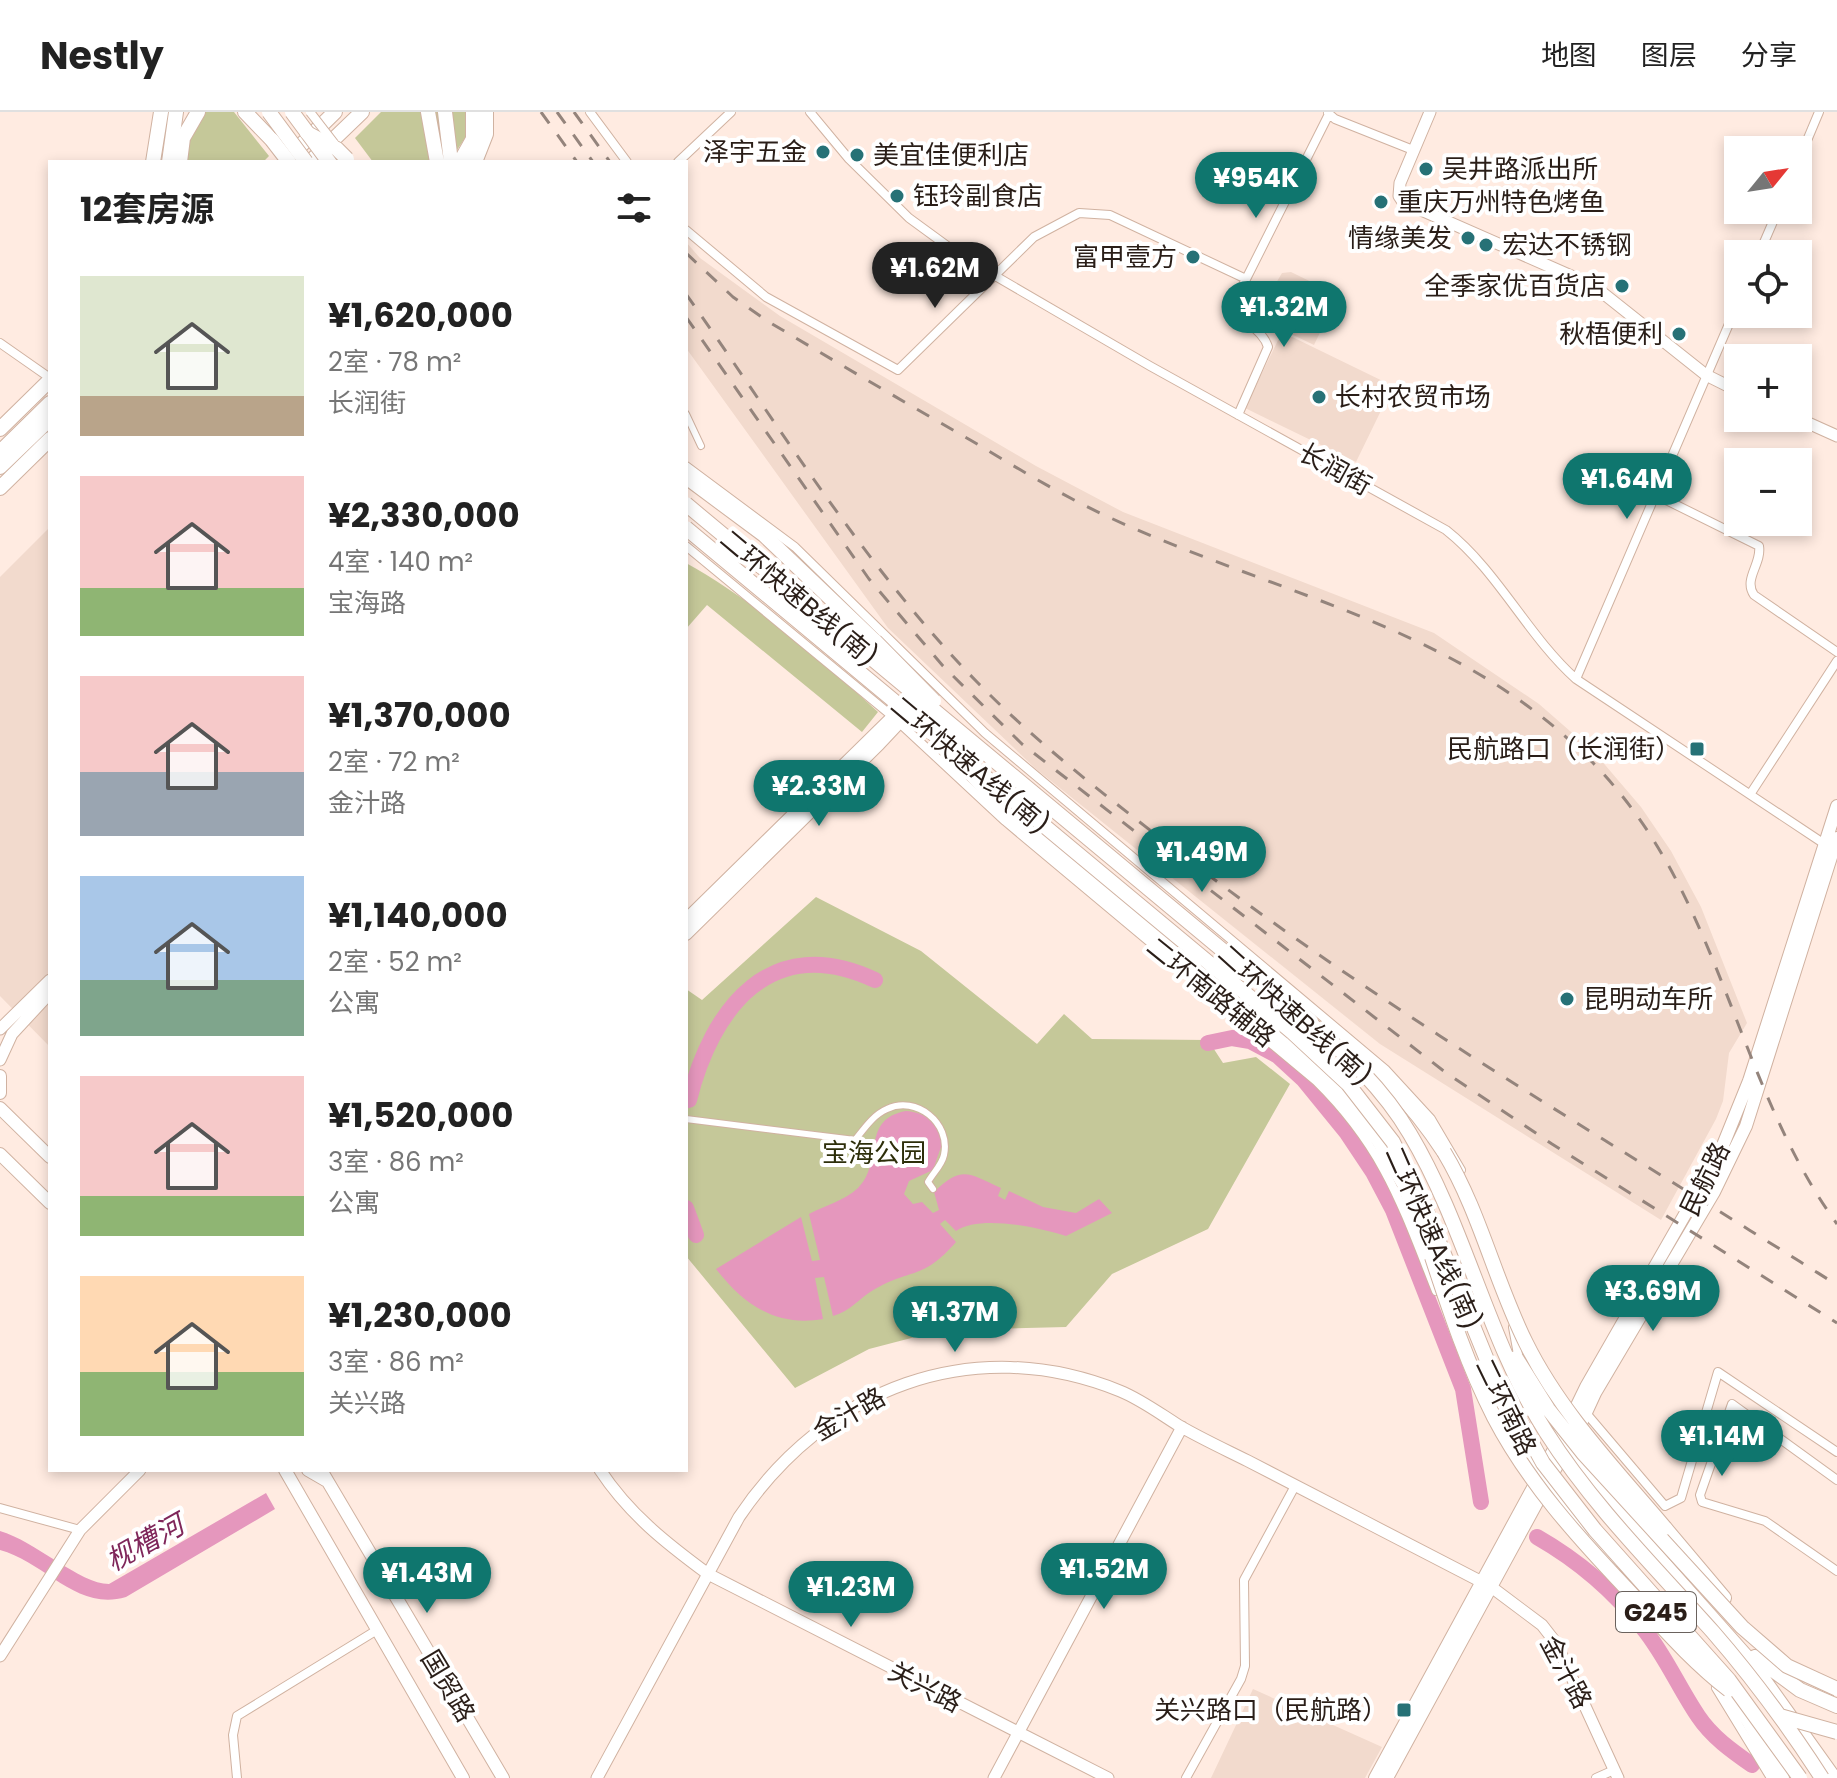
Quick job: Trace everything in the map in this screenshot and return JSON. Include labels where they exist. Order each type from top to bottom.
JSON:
[{"type":"main road","points":[[153,160],[161,112]]},
{"type":"main road","points":[[173,112],[173,159]]},
{"type":"main road","points":[[173,159],[198,112]]},
{"type":"main road","points":[[245,112],[272,140]]},
{"type":"main road","points":[[254,112],[285,160]]},
{"type":"main road","points":[[270,112],[290,117],[307,133],[337,149],[347,160]]},
{"type":"main road","points":[[270,112],[306,160]]},
{"type":"main road","points":[[288,160],[335,112]]},
{"type":"main road","points":[[310,160],[363,112]]},
{"type":"main road","points":[[428,112],[437,160]]},
{"type":"main road","points":[[445,112],[451,160]]},
{"type":"main road","points":[[461,160],[473,139],[473,112]]},
{"type":"main road","points":[[476,160],[486,134],[486,112]]},
{"type":"main road","points":[[290,117],[307,160]]},
{"type":"main road","points":[[290,117],[325,160]]},
{"type":"main road","points":[[0,429],[48,381]]},
{"type":"main road","points":[[2,461],[48,405]]},
{"type":"main road","points":[[2,461],[48,421]]},
{"type":"main road","points":[[0,488],[48,441]]},
{"type":"main road","points":[[688,479],[777,547],[1010,773]]},
{"type":"main road","name":"二环快速B线(南)","points":[[688,508],[1345,1054],[1389,1102],[1418,1148],[1500,1345],[1544,1429],[1609,1518],[1759,1688],[1822,1778]]},
{"type":"main road","name":"二环南路","points":[[688,508],[904,710],[1277,998],[1352,1064],[1397,1119],[1431,1180],[1506,1362],[1625,1521],[1703,1606]]},
{"type":"main road","name":"二环南路","points":[[688,528],[904,710],[1294,1030],[1364,1097],[1396,1140],[1415,1178],[1443,1244],[1495,1395],[1543,1478],[1588,1535],[1737,1705],[1782,1778]]},
{"type":"main road","name":"二环快速A线(南)","points":[[688,528],[1332,1068],[1362,1099],[1393,1142],[1416,1187],[1489,1365],[1528,1439],[1595,1530],[1729,1680],[1799,1778]]},
{"type":"main road","points":[[904,710],[1013,818],[1323,1075],[1369,1127],[1404,1184],[1489,1406],[1527,1471],[1566,1523],[1674,1640],[1719,1682],[1768,1711],[1837,1732]]},
{"type":"main road","points":[[688,918],[904,710]]},
{"type":"main road","points":[[688,932],[904,710]]},
{"type":"main road","name":"民航路","points":[[1375,1778],[1543,1478],[1586,1413],[1714,1192],[1746,1126],[1832,847],[1837,806]]},
{"type":"main road","name":"民航路","points":[[1564,1443],[1586,1387],[1719,1155],[1749,1081],[1832,847]]},
{"type":"main road","points":[[1277,998],[1374,1066],[1414,1110],[1444,1152],[1520,1330],[1553,1389],[1745,1624],[1787,1666]]},
{"type":"main road","points":[[1236,1004],[1332,1068]]},
{"type":"main road","points":[[0,1076],[0,1093]]},
{"type":"main road","points":[[0,1108],[48,1155]]},
{"type":"main road","points":[[1393,1142],[1413,1181],[1432,1257]]},
{"type":"main road","points":[[1418,1148],[1451,1211],[1507,1341],[1548,1409],[1676,1556],[1758,1642],[1787,1666],[1837,1689]]},
{"type":"main road","points":[[0,1154],[48,1201]]},
{"type":"main road","name":"国贸路","points":[[286,1472],[463,1778]]},
{"type":"main road","name":"国贸路","points":[[324,1476],[503,1778]]},
{"type":"main road","name":"民航路","points":[[1387,1778],[1485,1583]]},
{"type":"main road","points":[[1703,1606],[1767,1682],[1834,1778]]},
{"type":"main road","name":"G245","points":[[1703,1606],[1779,1677],[1837,1706]]},
{"type":"main road","points":[[1737,1705],[1799,1778]]},
{"type":"street","points":[[310,112],[347,160]]},
{"type":"street","points":[[590,112],[626,160]]},
{"type":"street","points":[[680,160],[731,112]]},
{"type":"street","name":"长润街","points":[[810,112],[849,159],[909,218],[996,275],[1238,415],[1446,530],[1475,556],[1558,662],[1576,679],[1832,847]]},
{"type":"street","points":[[1430,112],[1400,183],[1399,196],[1403,202],[1594,286],[1706,375],[1724,384]]},
{"type":"street","points":[[1809,136],[1819,112]]},
{"type":"street","points":[[1238,415],[1268,347],[1262,331],[1234,309],[1244,278],[1328,113],[1413,150]]},
{"type":"street","points":[[688,232],[766,297],[898,370],[1044,230],[1068,216],[1089,212],[1110,215],[1244,278]]},
{"type":"street","points":[[1576,679],[1727,328]]},
{"type":"street","points":[[0,343],[48,378]]},
{"type":"street","points":[[688,418],[701,446]]},
{"type":"street","points":[[1812,425],[1837,436]]},
{"type":"street","name":"二环南路辅路","points":[[688,467],[795,547],[1007,752],[1315,1009],[1417,1102],[1443,1136],[1477,1204],[1502,1278],[1526,1382],[1564,1443]]},
{"type":"street","points":[[1656,495],[1759,546],[1760,554],[1749,581],[1754,595],[1837,652]]},
{"type":"street","name":"二环南路辅路","points":[[688,548],[904,710],[1005,821],[1292,1059],[1354,1121],[1395,1187],[1467,1359],[1498,1413],[1543,1478]]},
{"type":"street","points":[[1751,793],[1837,661]]},
{"type":"street","points":[[904,710],[931,680]]},
{"type":"street","points":[[0,1029],[48,982]]},
{"type":"street","points":[[0,1060],[12,1034],[48,995]]},
{"type":"street","points":[[688,1119],[855,1140],[887,1108],[902,1105],[916,1108],[937,1121],[945,1142],[943,1158],[928,1182],[933,1189]]},
{"type":"street","name":"金汁路","points":[[597,1778],[708,1574],[760,1486],[797,1447],[842,1413],[908,1382],[964,1371],[1011,1369],[1062,1373],[1124,1392],[1182,1427],[1485,1583],[1542,1625],[1556,1643],[1616,1774]]},
{"type":"street","points":[[1681,1498],[1718,1372],[1837,1452]]},
{"type":"street","points":[[1702,1502],[1700,1495],[1732,1404],[1837,1480]]},
{"type":"street","points":[[1586,1413],[1665,1506],[1681,1498],[1765,1521],[1837,1571]]},
{"type":"street","points":[[994,1778],[1182,1427]]},
{"type":"street","points":[[0,1656],[80,1530],[138,1472]]},
{"type":"street","name":"关兴路","points":[[601,1472],[618,1498],[650,1530],[708,1574],[1017,1735],[1108,1778]]},
{"type":"street","points":[[1186,1778],[1241,1679],[1245,1666],[1244,1580],[1295,1486]]},
{"type":"street","points":[[0,1508],[80,1530]]},
{"type":"street","points":[[1659,1614],[1713,1683],[1771,1778]]},
{"type":"street","points":[[237,1778],[233,1735],[237,1716],[377,1630]]},
{"type":"street","points":[[1596,1778],[1616,1774]]},
{"type":"shaded area","points":[[688,244],[700,258],[780,316],[1036,466],[1123,512],[1434,633],[1539,704],[1594,752],[1641,807],[1671,851],[1701,907],[1747,1023],[1729,1053],[1723,1101],[1716,1119],[1661,1220],[1380,1044],[1036,769],[888,628],[688,351]]},
{"type":"shaded area","points":[[1291,272],[1338,295],[1314,345],[1256,317],[1282,273]]},
{"type":"shaded area","name":"长村农贸市场","points":[[1282,332],[1393,386],[1356,462],[1245,408]]},
{"type":"shaded area","points":[[48,529],[48,1045],[0,996],[0,577]]},
{"type":"shaded area","points":[[906,1111],[930,1120],[942,1144],[933,1170],[909,1181],[904,1194],[913,1204],[922,1202],[933,1213],[939,1210],[934,1192],[952,1178],[966,1174],[1001,1188],[998,1196],[1005,1200],[1009,1191],[1043,1207],[1076,1213],[1099,1199],[1112,1213],[1066,1236],[1026,1226],[994,1223],[980,1223],[956,1231],[945,1220],[940,1224],[956,1242],[945,1254],[926,1268],[875,1289],[839,1314],[833,1316],[824,1277],[815,1278],[823,1319],[790,1320],[776,1316],[738,1293],[716,1269],[801,1217],[812,1261],[820,1260],[809,1214],[841,1200],[858,1188],[870,1167],[877,1132],[892,1116]]},
{"type":"shaded area","points":[[266,1493],[275,1509],[126,1597],[108,1600],[92,1598],[0,1550],[0,1531],[85,1577],[109,1584]]},
{"type":"shaded area","points":[[1253,1689],[1382,1747],[1365,1778],[1211,1778]]},
{"type":"green space","points":[[203,112],[234,112],[269,156],[265,160],[184,160],[186,142]]},
{"type":"green space","points":[[381,112],[466,112],[465,138],[450,160],[372,160],[355,138]]},
{"type":"green space","points":[[688,564],[763,613],[878,712],[862,732],[707,605],[688,627]]},
{"type":"green space","name":"宝海公园","points":[[816,897],[921,951],[1037,1044],[1064,1014],[1092,1039],[1208,1040],[1223,1063],[1256,1057],[1290,1084],[1208,1229],[1112,1274],[1066,1327],[942,1330],[869,1349],[795,1388],[688,1258],[688,990],[702,1000]]},
{"type":"waterway","points":[[689,1100],[699,1066],[713,1036],[731,1009],[752,987],[777,972],[805,965],[838,967],[875,980]]},
{"type":"waterway","points":[[1208,1043],[1232,1038],[1250,1041],[1278,1056],[1303,1079],[1347,1133],[1373,1172],[1393,1210],[1463,1389],[1481,1502]]},
{"type":"waterway","points":[[688,1213],[696,1235]]},
{"type":"waterway","points":[[1537,1537],[1581,1566],[1620,1601],[1651,1638],[1704,1724],[1752,1765]]},
{"type":"railway","points":[[541,112],[576,160]]},
{"type":"railway","points":[[557,112],[592,160]]},
{"type":"railway","points":[[574,112],[609,160]]},
{"type":"railway","points":[[688,255],[733,297],[769,322],[1051,488],[1169,543],[1378,624],[1444,655],[1507,691],[1565,736],[1619,792],[1655,842],[1709,950],[1777,1119],[1804,1173],[1837,1224]]},
{"type":"railway","points":[[688,297],[824,494],[898,592],[978,683],[1048,748],[1173,848],[1334,965],[1500,1074],[1837,1285]]},
{"type":"railway","points":[[688,320],[869,579],[943,666],[1022,744],[1445,1072],[1552,1144],[1837,1323]]},
{"type":"place","name":"泽宇五金","points":[[823,152]]},
{"type":"place","name":"美宜佳便利店","points":[[857,155]]},
{"type":"place","name":"吴井路派出所","points":[[1426,169]]},
{"type":"place","name":"钰玲副食店","points":[[897,196]]},
{"type":"place","name":"重庆万州特色烤鱼","points":[[1381,202]]},
{"type":"place","name":"情缘美发","points":[[1468,238]]},
{"type":"place","name":"宏达不锈钢","points":[[1486,245]]},
{"type":"place","name":"富甲壹方","points":[[1193,257]]},
{"type":"place","name":"全季家优百货店","points":[[1622,286]]},
{"type":"place","name":"秋梧便利","points":[[1679,334]]},
{"type":"place","name":"长村农贸市场","points":[[1319,397]]},
{"type":"place","name":"民航路口（长润街）","points":[[1697,749]]},
{"type":"place","name":"昆明动车所","points":[[1567,999]]},
{"type":"place","name":"关兴路口（民航路）","points":[[1404,1710]]},
{"type":"water label","name":"枧槽河","points":[[145,1543]]}]
